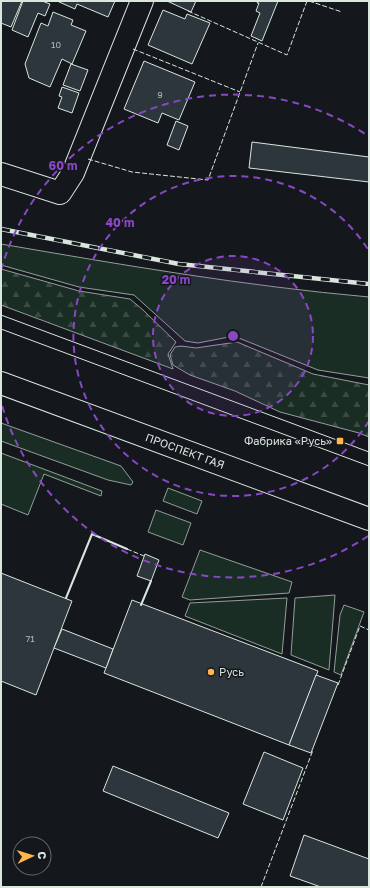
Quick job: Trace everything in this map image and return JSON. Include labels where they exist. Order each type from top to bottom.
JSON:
[{"type":"main road","points":[[1,174],[60,193],[73,173],[142,1]]},
{"type":"main road","name":"ПРОСПЕКТ ГАЯ","points":[[1,383],[369,519]]},
{"type":"green space","points":[[1,244],[230,281],[369,297],[369,378],[318,370],[234,336],[198,343],[185,341],[134,295],[79,287],[1,265]]},
{"type":"green space","points":[[1,269],[79,291],[130,299],[176,342],[168,354],[173,369],[1,305]]},
{"type":"green space","points":[[237,342],[313,374],[369,385],[369,437],[280,412],[235,391],[190,375],[173,365],[170,355],[175,347],[181,346],[196,348]]},
{"type":"green space","points":[[1,423],[121,466],[133,482],[131,485],[108,480],[1,441]]},
{"type":"green space","points":[[1,453],[102,491],[101,496],[44,474],[28,515],[1,504]]},
{"type":"green space","points":[[168,488],[202,501],[197,514],[163,501]]},
{"type":"green space","points":[[156,510],[191,523],[183,545],[148,532]]},
{"type":"green space","points":[[200,550],[292,582],[289,593],[190,600],[182,597]]},
{"type":"green space","points":[[335,595],[329,670],[291,655],[295,598]]},
{"type":"green space","points":[[287,598],[282,654],[185,616],[190,603]]},
{"type":"green space","points":[[344,605],[364,612],[341,675],[334,672],[340,615]]},
{"type":"building","points":[[2,1],[22,1],[11,27],[1,23]]},
{"type":"building","points":[[23,1],[42,1],[50,4],[45,16],[38,13],[28,37],[12,30]]},
{"type":"building","points":[[57,1],[115,1],[108,17],[77,4],[75,9]]},
{"type":"building","points":[[167,1],[196,1],[191,12]]},
{"type":"building","points":[[258,1],[278,1],[262,41],[251,36],[260,13],[256,11],[259,3],[257,3]]},
{"type":"building","points":[[163,10],[185,19],[187,14],[210,23],[192,64],[148,45]]},
{"type":"building","points":[[53,12],[73,20],[71,25],[86,31],[72,64],[62,59],[50,87],[29,78],[25,64],[41,23],[48,26]]},
{"type":"building","points":[[144,61],[195,82],[179,120],[162,113],[158,123],[124,109]]},
{"type":"building","points":[[71,64],[88,70],[80,91],[63,85]]},
{"type":"building","points":[[62,87],[79,93],[72,113],[58,108],[62,97],[59,96]]},
{"type":"building","points":[[176,121],[188,126],[179,150],[167,145]]},
{"type":"building","points":[[252,142],[369,157],[369,182],[249,168]]},
{"type":"building","points":[[145,554],[159,560],[151,581],[137,576]]},
{"type":"building","points":[[1,573],[72,601],[36,695],[1,681]]},
{"type":"building","name":"Русь","points":[[132,600],[318,671],[289,745],[104,673]]},
{"type":"building","points":[[62,629],[113,649],[106,668],[54,648]]},
{"type":"building","points":[[316,675],[338,683],[311,753],[289,745]]},
{"type":"building","points":[[264,752],[303,768],[283,820],[243,804]]},
{"type":"building","points":[[113,766],[229,813],[218,838],[103,791]]},
{"type":"building","points":[[304,835],[369,859],[369,887],[321,887],[290,876]]},
{"type":"tram line","points":[[1,315],[369,452]]},
{"type":"tram line","points":[[1,329],[369,466]]},
{"type":"railway","points":[[1,229],[179,264],[369,284]]},
{"type":"fence","points":[[188,11],[287,55],[307,1]]},
{"type":"fence","points":[[309,1],[342,12]]},
{"type":"fence","points":[[88,159],[132,172],[208,180],[258,43]]},
{"type":"fence","points":[[133,49],[240,92]]},
{"type":"fence","points":[[127,549],[144,556]]},
{"type":"fence","points":[[338,685],[360,626],[369,630]]},
{"type":"fence","points":[[261,887],[313,750]]},
{"type":"wall","points":[[66,598],[92,534],[127,549]]},
{"type":"wall","points":[[141,605],[151,581]]},
{"type":"place","name":"Фабрика «Русь»","points":[[340,441]]},
{"type":"place","name":"Русь","points":[[211,672]]}]
